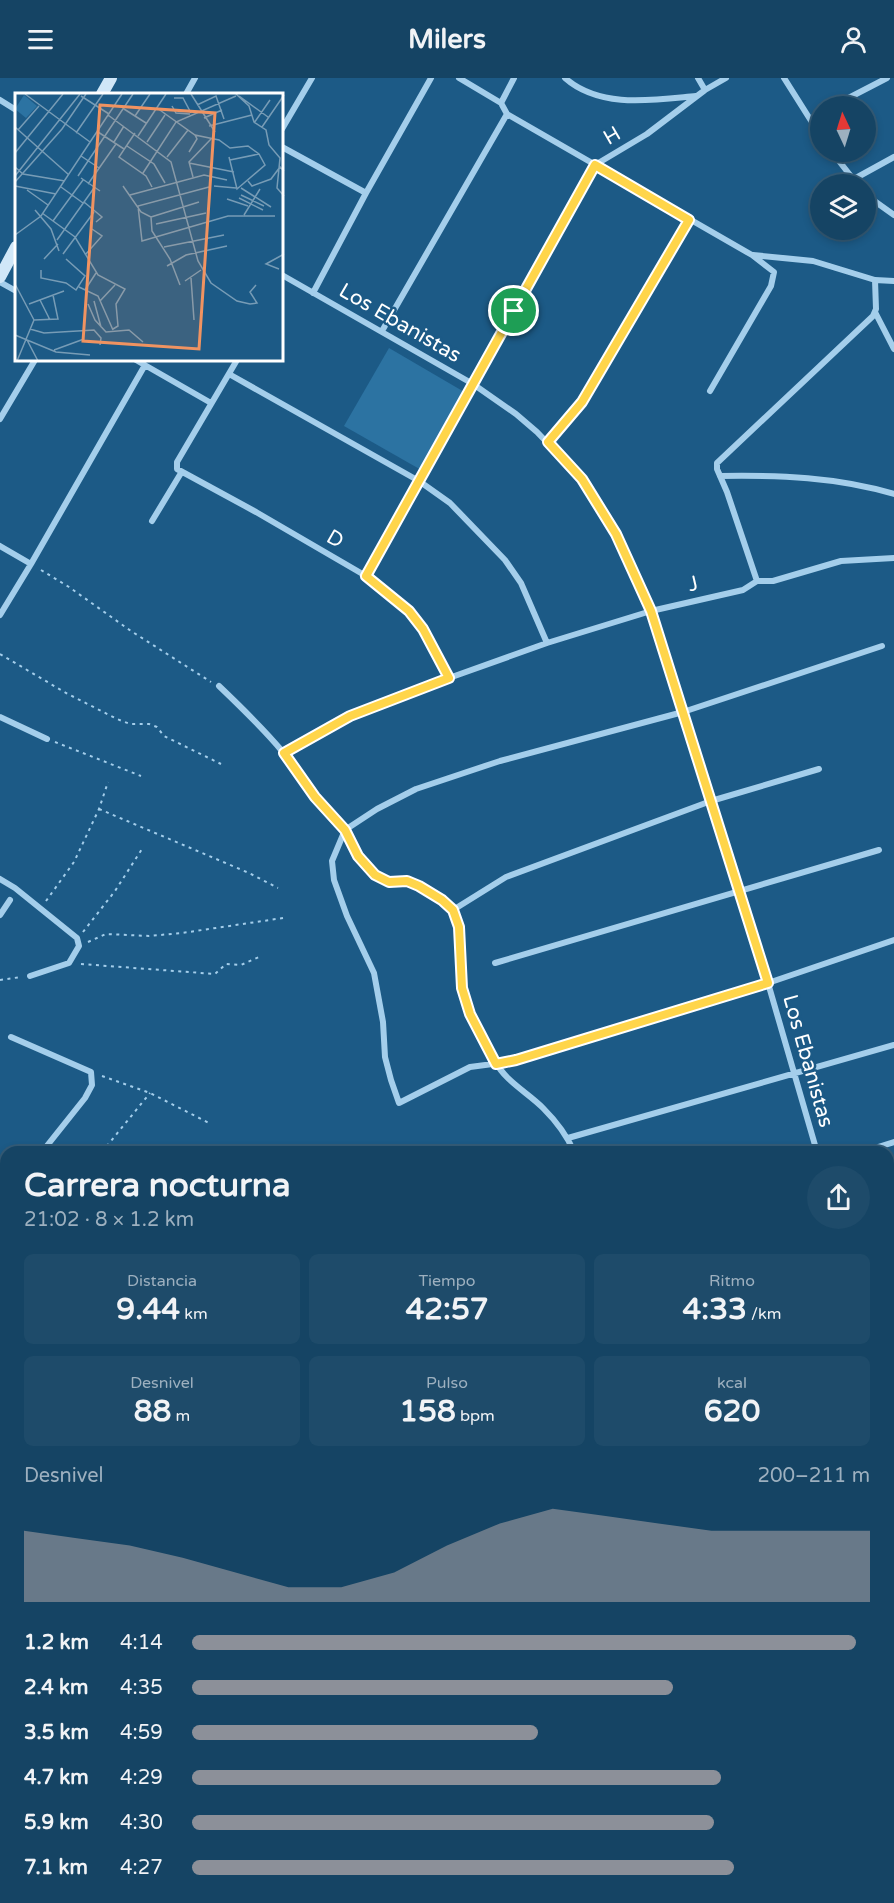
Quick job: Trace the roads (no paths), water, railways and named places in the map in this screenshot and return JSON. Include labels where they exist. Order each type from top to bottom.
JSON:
[{"type":"street","points":[[103,93],[111,78]]},
{"type":"street","points":[[187,93],[195,78]]},
{"type":"street","points":[[284,126],[312,78]]},
{"type":"street","points":[[313,293],[366,193],[432,78]]},
{"type":"street","points":[[459,78],[501,103],[507,114],[752,255],[774,272],[771,286],[710,391]]},
{"type":"street","points":[[501,103],[514,78]]},
{"type":"street","points":[[565,78],[588,93],[619,100],[656,100],[697,96]]},
{"type":"street","points":[[698,78],[705,90]]},
{"type":"street","name":"H","points":[[366,576],[595,165],[647,134],[705,90],[726,78]]},
{"type":"street","points":[[784,78],[810,119]]},
{"type":"street","points":[[852,96],[887,78]]},
{"type":"street","points":[[0,100],[15,109]]},
{"type":"street","points":[[382,331],[507,114]]},
{"type":"street","points":[[284,148],[366,193]]},
{"type":"street","points":[[868,174],[894,156]]},
{"type":"street","points":[[840,162],[850,174]]},
{"type":"street","points":[[876,202],[894,215]]},
{"type":"street","points":[[548,442],[582,402],[689,220]]},
{"type":"street","points":[[0,277],[15,250]]},
{"type":"street","points":[[752,255],[813,261],[875,280],[894,281]]},
{"type":"street","name":"Los Ebanistas","points":[[284,278],[473,384],[516,414],[548,442],[582,479],[616,534],[651,611],[768,983],[815,1146]]},
{"type":"street","points":[[875,280],[875,312],[894,350]]},
{"type":"street","points":[[0,282],[15,290]]},
{"type":"street","points":[[757,581],[717,469],[717,463],[875,312]]},
{"type":"street","points":[[0,419],[34,362]]},
{"type":"street","points":[[140,362],[212,403]]},
{"type":"street","points":[[152,521],[181,473],[177,469],[177,462],[236,362]]},
{"type":"street","points":[[0,615],[32,564],[145,365]]},
{"type":"street","points":[[229,374],[419,482],[450,503],[505,560],[521,583],[547,643]]},
{"type":"street","name":"D","points":[[181,473],[256,512],[366,576],[409,611],[423,629],[449,678]]},
{"type":"street","points":[[720,476],[788,475],[871,487],[894,494]]},
{"type":"street","points":[[0,546],[32,564]]},
{"type":"street","name":"J","points":[[284,753],[350,716],[547,643],[651,611],[743,590],[757,581],[773,581],[841,561],[894,558]]},
{"type":"street","points":[[882,646],[683,712],[500,761],[416,789],[377,809],[345,830],[332,861],[334,880],[347,916],[374,973],[383,1022],[385,1058],[399,1103],[470,1066],[516,1060],[768,983],[894,940]]},
{"type":"street","points":[[219,686],[284,753],[315,797],[345,830],[358,856],[375,875],[389,882],[407,881],[419,886],[442,900],[453,910],[459,927],[462,988],[470,1014],[496,1064],[517,1088],[543,1107],[568,1138],[571,1146]]},
{"type":"street","points":[[0,719],[47,739]]},
{"type":"street","points":[[453,910],[506,878],[711,801],[819,769]]},
{"type":"street","points":[[495,963],[879,850]]},
{"type":"street","points":[[0,879],[77,938],[79,946],[69,963],[30,976]]},
{"type":"street","points":[[0,915],[10,900]]},
{"type":"street","points":[[11,1037],[91,1072],[92,1085],[85,1098],[47,1146]]},
{"type":"street","points":[[568,1138],[894,1045]]}]
